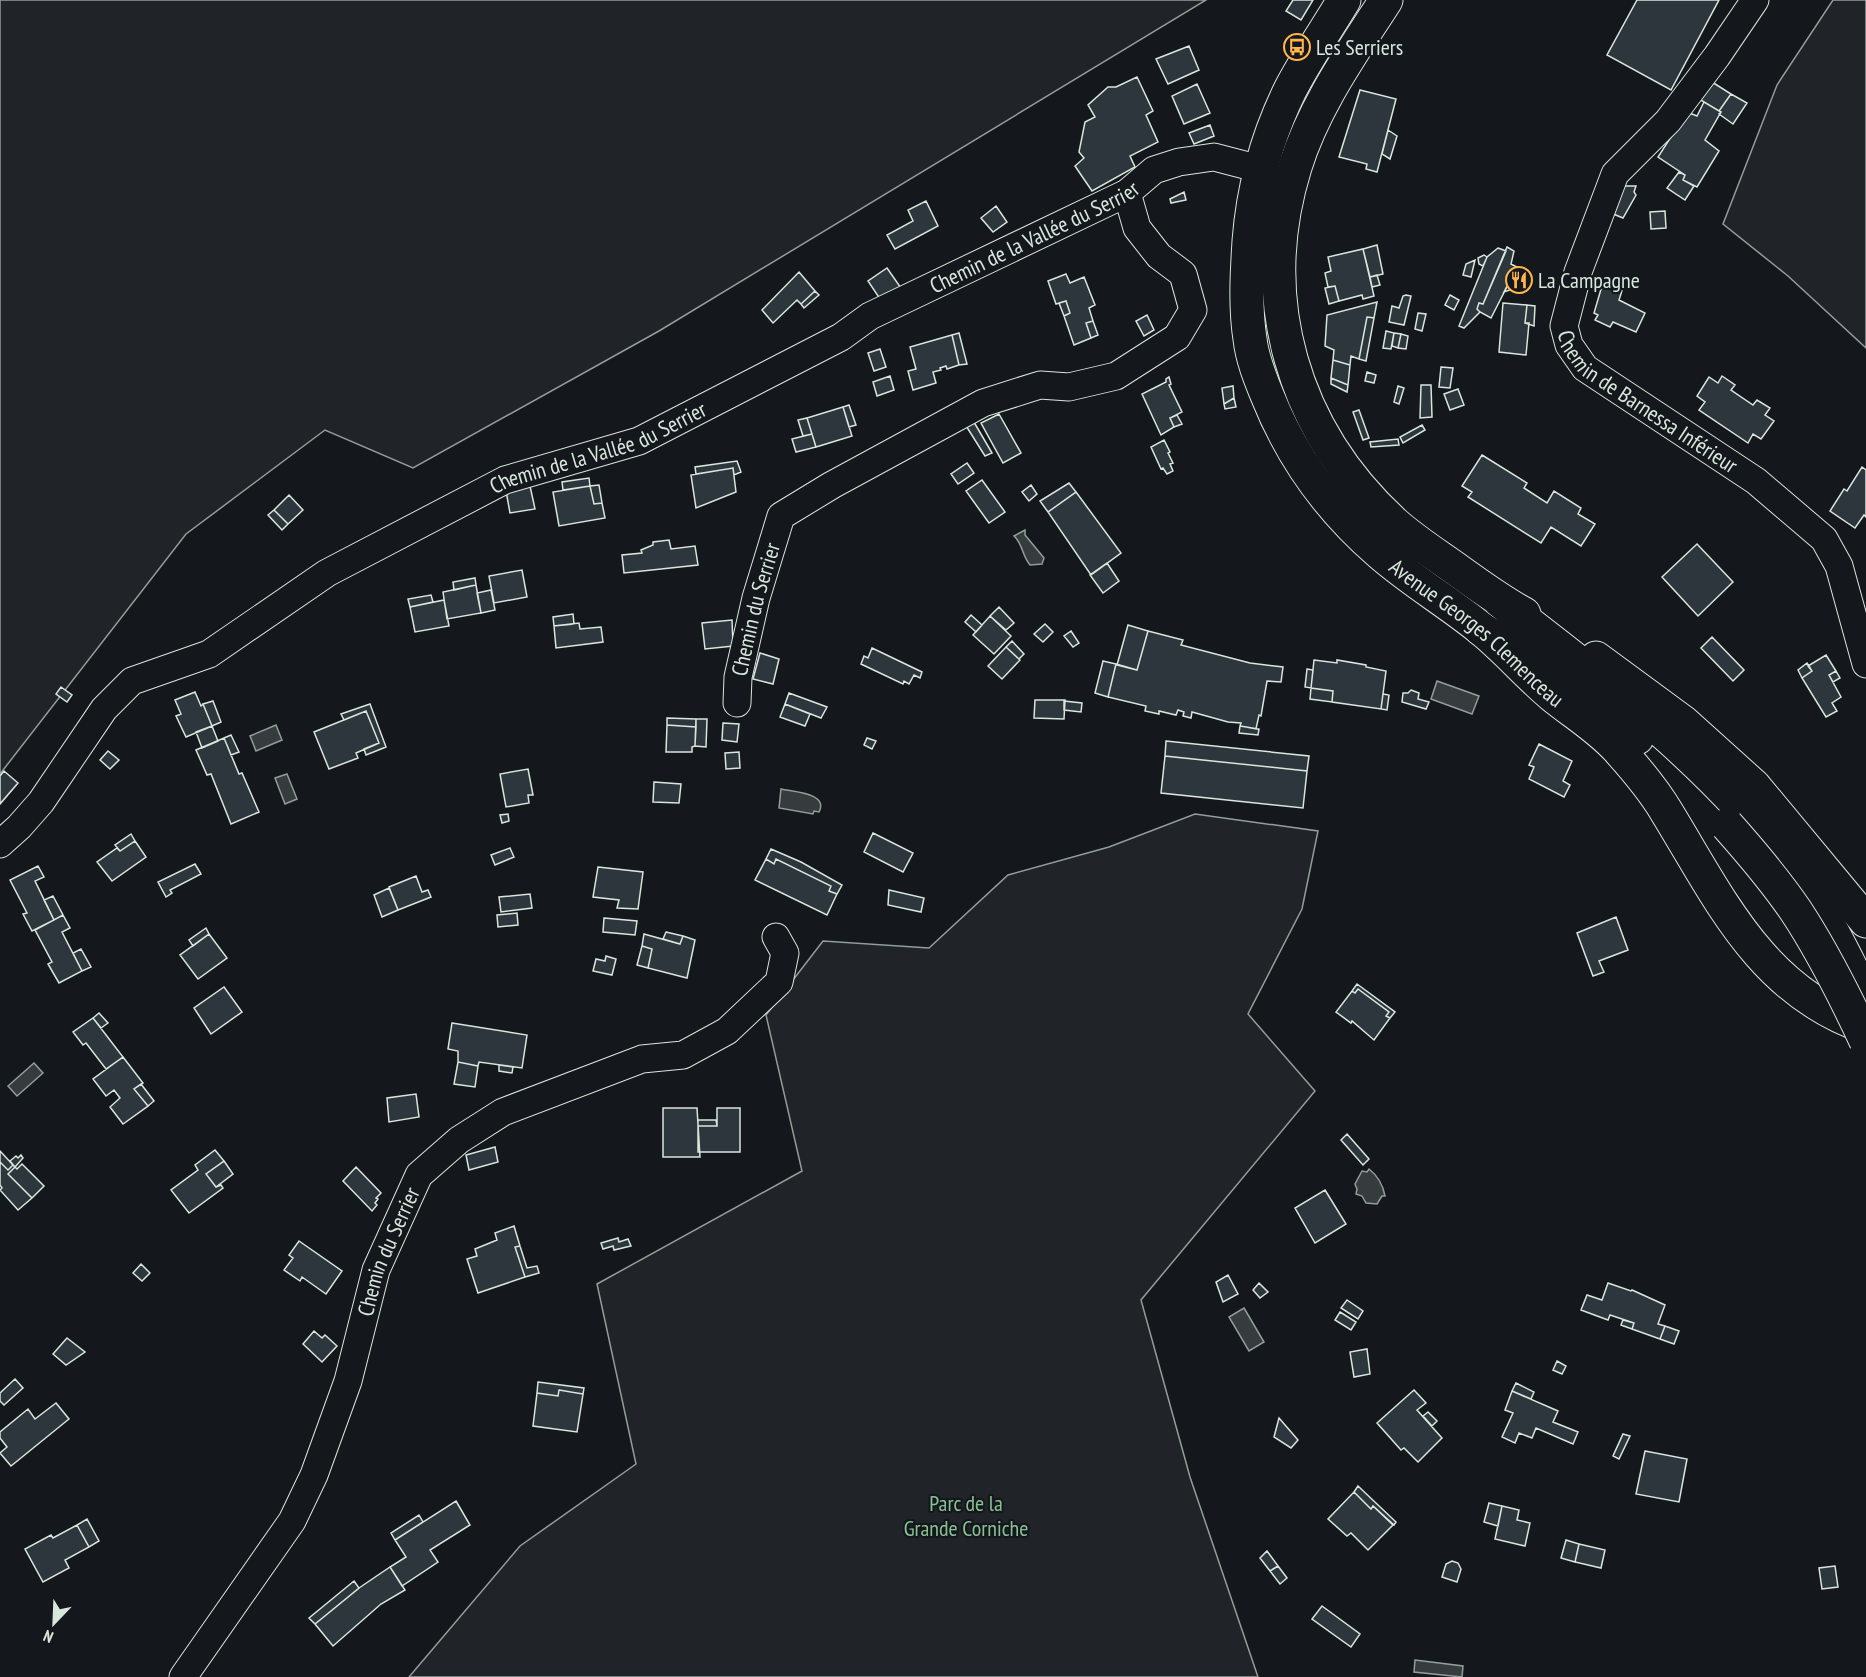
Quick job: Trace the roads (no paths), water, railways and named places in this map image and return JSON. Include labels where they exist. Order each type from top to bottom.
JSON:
[{"type":"main road","name":"Avenue Georges Clemenceau","points":[[1344,0],[1290,90],[1262,163],[1251,213],[1247,296],[1250,341],[1277,420],[1294,454],[1315,485],[1379,553],[1481,629],[1550,693],[1616,747],[1664,808],[1733,921],[1762,958],[1795,989],[1824,1009],[1866,1027]]},
{"type":"main road","name":"Avenue Georges Clemenceau","points":[[1386,0],[1316,113],[1295,167],[1282,220],[1279,289],[1284,333],[1292,366],[1304,398],[1342,463],[1367,495],[1395,524],[1500,601],[1568,638],[1645,693],[1709,745],[1754,786],[1866,921]]},
{"type":"main road","points":[[1500,601],[1602,680],[1656,726],[1734,818],[1752,852],[1796,910],[1827,963],[1866,1041]]},
{"type":"main road","points":[[1481,629],[1563,682],[1623,725],[1783,858],[1829,926],[1866,998]]},
{"type":"street","name":"Chemin de Barnessa Inférieur","points":[[1755,0],[1717,56],[1668,121],[1615,174],[1578,272],[1564,326],[1569,345],[1585,368],[1756,481],[1824,539],[1839,566],[1866,664]]},
{"type":"street","name":"Chemin de la Vallée du Serrier","points":[[0,844],[20,827],[41,802],[104,709],[132,681],[209,654],[327,573],[505,480],[639,441],[841,337],[870,316],[1127,193],[1154,170],[1179,162],[1214,157],[1262,163]]},
{"type":"street","name":"Chemin du Serrier","points":[[737,703],[738,677],[754,609],[781,516],[832,485],[983,403],[1040,385],[1070,387],[1116,376],[1177,337],[1193,310],[1183,274],[1159,256],[1137,228],[1127,193]]},
{"type":"street","name":"Chemin du Serrier","points":[[183,1677],[292,1521],[314,1475],[348,1381],[376,1270],[419,1175],[459,1140],[503,1112],[642,1059],[683,1056],[727,1031],[779,982],[785,953],[776,937]]},
{"type":"place","name":"Les Serriers","points":[[1297,47]]},
{"type":"place","name":"La Campagne","points":[[1519,280]]},
{"type":"park label","name":"Parc de la Grande Corniche","points":[[966,1516]]}]
